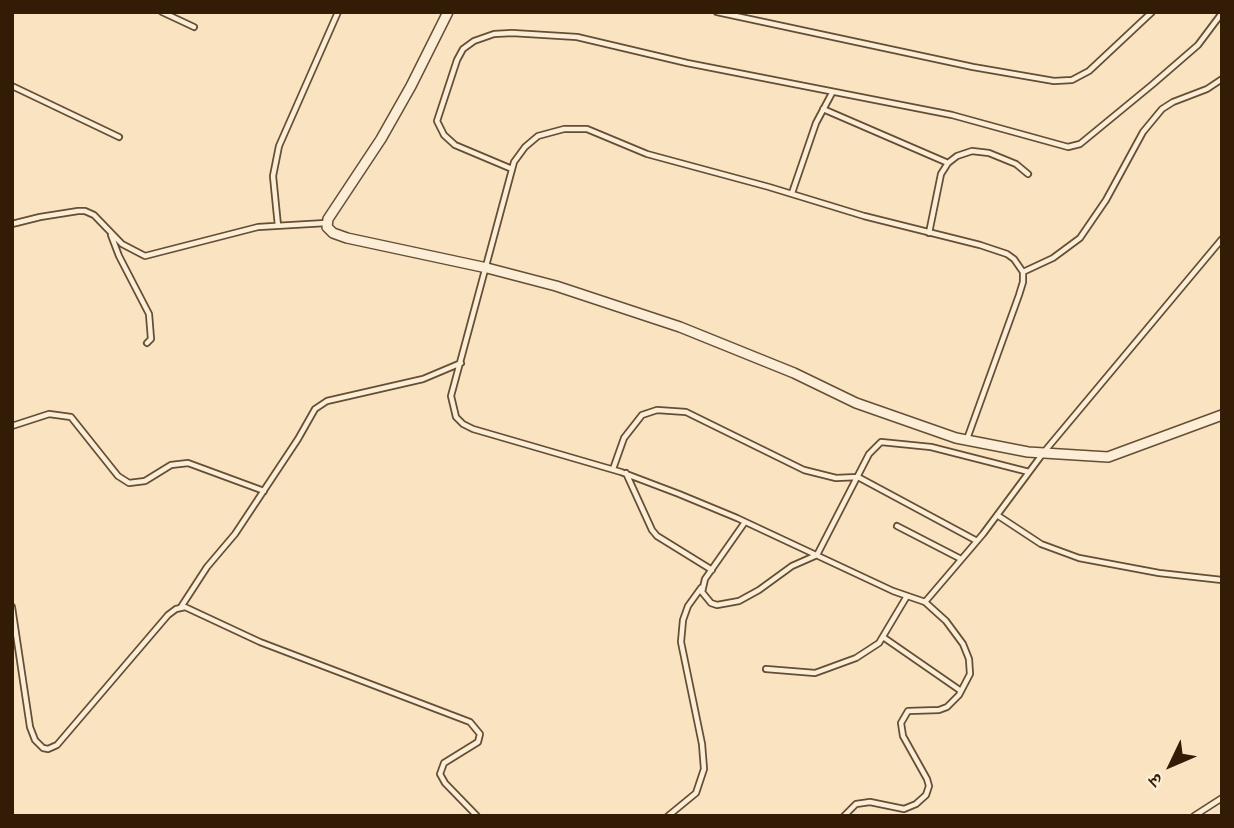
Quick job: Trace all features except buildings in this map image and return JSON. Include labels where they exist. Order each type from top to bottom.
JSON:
[{"type":"street","points":[[447,12],[411,86],[381,139],[327,223],[329,230],[347,238],[556,286],[680,327],[794,373],[891,417],[966,440],[1028,452],[1108,457],[1222,415]]},
{"type":"lane","points":[[162,12],[194,27]]},
{"type":"lane","points":[[278,226],[273,176],[279,146],[338,12]]},
{"type":"lane","points":[[717,12],[973,67],[1041,80],[1064,81],[1089,71],[1152,12]]},
{"type":"lane","points":[[512,169],[455,145],[444,135],[437,121],[463,49],[474,41],[494,34],[577,37],[687,63],[952,115],[1048,143],[1074,146],[1198,45],[1222,13]]},
{"type":"lane","points":[[1023,272],[1053,258],[1080,238],[1106,200],[1143,132],[1162,109],[1207,89],[1222,79]]},
{"type":"lane","points":[[12,86],[119,137]]},
{"type":"lane","points":[[792,193],[822,109],[832,93]]},
{"type":"lane","points":[[822,109],[947,163]]},
{"type":"lane","points":[[844,816],[852,806],[863,802],[897,809],[910,807],[928,791],[927,779],[903,736],[901,723],[908,711],[947,707],[961,691],[970,674],[966,652],[957,634],[925,602],[745,522],[626,473],[463,424],[456,417],[451,396],[512,169],[521,152],[538,136],[551,131],[587,129],[646,154],[792,193],[864,216],[1000,251],[1014,259],[1023,272],[1023,282],[966,440]]},
{"type":"lane","points":[[929,233],[941,174],[947,163],[964,153],[980,151],[1007,159],[1028,174]]},
{"type":"lane","points":[[12,224],[78,211],[94,215],[111,234],[135,253],[145,256],[251,229],[327,223]]},
{"type":"lane","points":[[111,234],[119,256],[149,314],[151,338],[147,343]]},
{"type":"lane","points":[[925,602],[977,541],[1044,452],[1222,239]]},
{"type":"lane","points":[[12,607],[30,727],[38,744],[48,749],[62,740],[168,615],[180,607],[201,575],[235,534],[319,405],[423,379],[461,363]]},
{"type":"lane","points":[[613,469],[624,438],[635,421],[648,412],[674,410],[695,415],[804,470],[836,478],[858,477],[977,541]]},
{"type":"lane","points":[[12,426],[49,414],[71,417],[118,476],[129,482],[145,481],[171,465],[188,463],[264,491]]},
{"type":"lane","points":[[702,587],[704,597],[711,603],[730,604],[748,597],[792,566],[817,555],[873,449],[881,442],[931,447],[1029,472]]},
{"type":"lane","points":[[626,473],[657,536],[712,570]]},
{"type":"lane","points":[[997,515],[1041,544],[1079,558],[1159,573],[1222,580]]},
{"type":"lane","points":[[668,816],[696,793],[704,769],[700,733],[681,642],[683,620],[688,606],[745,522]]},
{"type":"lane","points":[[897,526],[961,559]]},
{"type":"lane","points":[[766,669],[820,673],[870,651],[883,637],[907,596]]},
{"type":"lane","points":[[180,607],[190,609],[260,642],[470,722],[480,734],[478,742],[444,763],[440,775],[477,816]]},
{"type":"lane","points":[[883,637],[961,691]]},
{"type":"lane","points":[[1194,816],[1222,798]]}]
